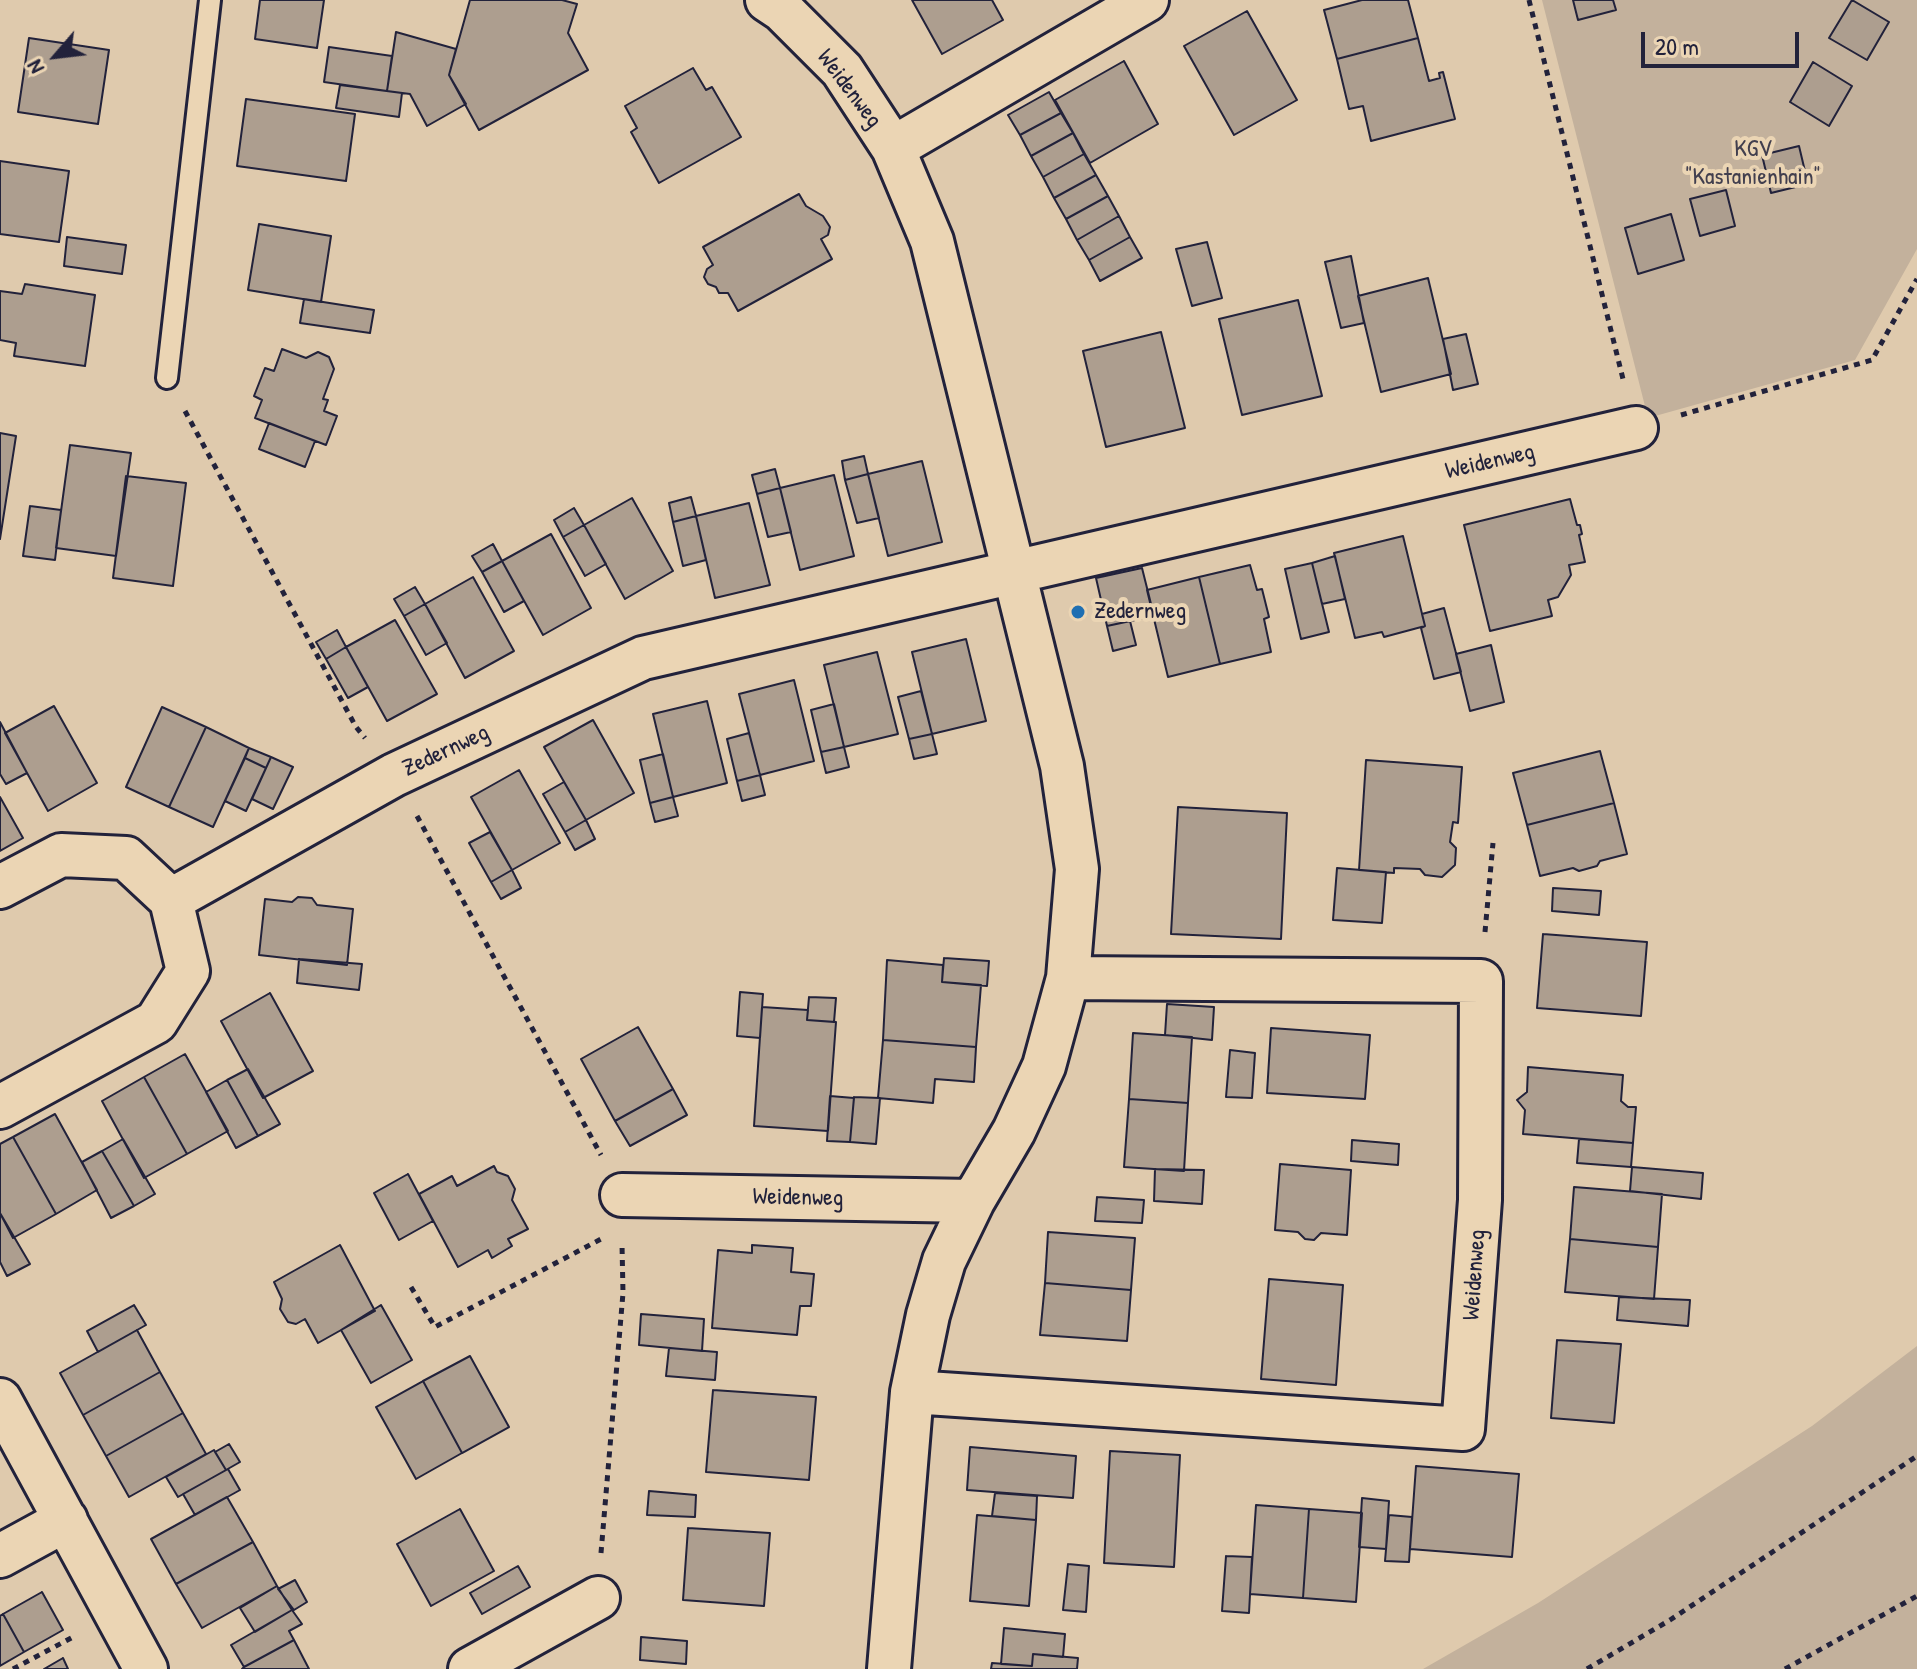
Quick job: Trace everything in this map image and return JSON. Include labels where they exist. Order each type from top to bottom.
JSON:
[{"type":"street","name":"Weidenweg","points":[[767,0],[782,10],[842,70],[893,148],[932,241],[1062,766],[1077,869],[1068,978],[1044,1066],[1014,1131],[973,1201],[944,1261],[928,1315],[912,1392],[889,1669]]},
{"type":"street","name":"Weidenweg","points":[[893,148],[1147,0]]},
{"type":"street","name":"Weidenweg","points":[[1015,572],[1636,428]]},
{"type":"street","name":"Zedernweg","points":[[171,900],[394,775],[643,658],[1015,572]]},
{"type":"street","points":[[0,887],[61,855],[126,858],[171,900],[188,971],[156,1022],[0,1107]]},
{"type":"street","points":[[1068,978],[1481,981]]},
{"type":"street","name":"Weidenweg","points":[[912,1392],[1463,1429],[1480,1200],[1481,981]]},
{"type":"street","name":"Weidenweg","points":[[622,1212],[973,1201]]},
{"type":"street","points":[[0,1400],[146,1669]]},
{"type":"street","points":[[0,1556],[66,1520]]},
{"type":"street","points":[[470,1669],[598,1598]]},
{"type":"lane","points":[[167,378],[210,0]]},
{"type":"path","points":[[1529,0],[1636,428],[1872,360],[1917,279]]},
{"type":"path","points":[[167,378],[356,727],[394,775],[622,1212],[623,1293],[598,1598]]},
{"type":"path","points":[[1481,981],[1493,843]]},
{"type":"path","points":[[411,1287],[435,1327],[622,1212]]},
{"type":"path","points":[[1587,1669],[1670,1620],[1917,1456]]},
{"type":"path","points":[[1785,1669],[1917,1596]]},
{"type":"path","points":[[13,1669],[116,1615]]},
{"type":"green space","name":"KGV \"Kastanienhain\"","points":[[1542,0],[1917,0],[1917,249],[1855,360],[1648,418]]},
{"type":"green space","points":[[1917,1346],[1917,1669],[1423,1669],[1538,1603],[1812,1426]]},
{"type":"building","points":[[260,0],[324,0],[317,48],[255,39]]},
{"type":"building","points":[[470,0],[562,0],[577,4],[568,33],[588,70],[479,130],[449,75]]},
{"type":"building","points":[[912,0],[992,0],[1003,20],[942,54]]},
{"type":"building","points":[[1362,0],[1408,0],[1418,38],[1337,59],[1324,10]]},
{"type":"building","points":[[1573,0],[1613,0],[1616,10],[1578,20]]},
{"type":"building","points":[[1852,0],[1889,22],[1867,60],[1829,38]]},
{"type":"building","points":[[1247,11],[1297,100],[1234,135],[1184,46]]},
{"type":"building","points":[[396,32],[456,49],[449,75],[466,104],[427,126],[410,94],[387,91]]},
{"type":"building","points":[[29,38],[109,50],[98,124],[18,112]]},
{"type":"building","points":[[1418,38],[1429,81],[1440,78],[1439,73],[1443,72],[1455,119],[1371,141],[1363,106],[1349,109],[1337,59]]},
{"type":"building","points":[[329,47],[392,56],[387,91],[324,82]]},
{"type":"building","points":[[1124,61],[1158,124],[1090,163],[1055,100]]},
{"type":"building","points":[[1813,62],[1852,86],[1829,126],[1790,102]]},
{"type":"building","points":[[693,68],[706,90],[712,87],[741,137],[659,183],[631,132],[637,128],[625,106]]},
{"type":"building","points":[[340,85],[402,93],[399,117],[336,108]]},
{"type":"building","points":[[1049,92],[1061,113],[1020,135],[1008,115]]},
{"type":"building","points":[[246,99],[355,114],[346,181],[237,166]]},
{"type":"building","points":[[1061,113],[1073,133],[1031,156],[1020,135]]},
{"type":"building","points":[[1073,133],[1084,154],[1043,177],[1031,156]]},
{"type":"building","points":[[1799,146],[1808,184],[1771,193],[1762,155]]},
{"type":"building","points":[[1084,154],[1096,175],[1054,198],[1043,177]]},
{"type":"building","points":[[0,161],[69,171],[59,242],[0,234]]},
{"type":"building","points":[[1096,175],[1108,196],[1066,219],[1054,198]]},
{"type":"building","points":[[1726,190],[1735,226],[1700,236],[1690,199]]},
{"type":"building","points":[[799,194],[806,206],[823,216],[830,227],[828,235],[821,239],[832,259],[738,311],[728,293],[719,293],[704,277],[713,265],[703,247]]},
{"type":"building","points":[[1108,196],[1119,216],[1077,240],[1066,219]]},
{"type":"building","points":[[1671,214],[1684,260],[1638,274],[1625,228]]},
{"type":"building","points":[[1119,216],[1130,237],[1089,260],[1077,240]]},
{"type":"building","points":[[259,224],[331,236],[321,302],[248,290]]},
{"type":"building","points":[[67,237],[126,245],[122,274],[64,266]]},
{"type":"building","points":[[1130,237],[1142,258],[1100,281],[1089,260]]},
{"type":"building","points":[[1207,242],[1222,298],[1192,306],[1176,249]]},
{"type":"building","points":[[1351,256],[1364,323],[1341,328],[1325,262]]},
{"type":"building","points":[[1428,278],[1451,374],[1381,392],[1358,296]]},
{"type":"building","points":[[25,284],[95,295],[85,366],[14,356],[16,343],[0,340],[0,291],[22,294]]},
{"type":"building","points":[[304,299],[374,310],[370,333],[300,323]]},
{"type":"building","points":[[1298,300],[1322,396],[1242,415],[1219,319]]},
{"type":"building","points":[[1161,332],[1185,428],[1106,447],[1083,351]]},
{"type":"building","points":[[1466,334],[1478,384],[1453,390],[1443,339]]},
{"type":"building","points":[[282,349],[306,358],[318,352],[329,357],[334,369],[323,399],[328,400],[324,411],[337,416],[326,445],[255,418],[262,400],[254,396],[265,368],[274,371]]},
{"type":"building","points":[[269,423],[315,441],[305,467],[259,449]]},
{"type":"building","points":[[0,433],[16,436],[0,539]]},
{"type":"building","points":[[70,445],[131,453],[116,556],[56,548]]},
{"type":"building","points":[[864,456],[868,474],[845,480],[842,461]]},
{"type":"building","points":[[922,461],[942,542],[888,556],[868,474]]},
{"type":"building","points":[[775,469],[780,488],[757,494],[752,475]]},
{"type":"building","points":[[868,474],[879,518],[857,523],[845,480]]},
{"type":"building","points":[[834,475],[854,556],[800,570],[780,488]]},
{"type":"building","points":[[126,476],[186,483],[173,586],[113,578]]},
{"type":"building","points":[[780,488],[791,532],[768,537],[757,494]]},
{"type":"building","points":[[691,497],[696,516],[673,522],[669,503]]},
{"type":"building","points":[[632,498],[673,571],[625,599],[584,525]]},
{"type":"building","points":[[1570,499],[1577,525],[1580,525],[1585,562],[1569,565],[1571,575],[1558,597],[1548,600],[1552,616],[1490,631],[1464,525]]},
{"type":"building","points":[[749,503],[770,585],[715,598],[696,516]]},
{"type":"building","points":[[30,506],[61,510],[55,560],[23,556]]},
{"type":"building","points":[[574,508],[584,525],[563,537],[554,520]]},
{"type":"building","points":[[696,516],[706,560],[683,566],[673,522]]},
{"type":"building","points":[[584,525],[606,564],[585,576],[563,537]]},
{"type":"building","points":[[551,534],[591,608],[543,635],[502,561]]},
{"type":"building","points":[[1403,536],[1425,626],[1384,637],[1382,632],[1355,638],[1334,553]]},
{"type":"building","points":[[493,544],[502,561],[482,572],[472,556]]},
{"type":"building","points":[[1335,556],[1345,599],[1322,604],[1312,563]]},
{"type":"building","points":[[502,561],[524,601],[504,612],[482,572]]},
{"type":"building","points":[[1312,563],[1329,632],[1301,639],[1285,569]]},
{"type":"building","points":[[1250,565],[1257,590],[1262,589],[1269,617],[1264,619],[1271,652],[1220,664],[1199,577]]},
{"type":"building","points":[[1142,568],[1154,616],[1107,626],[1096,578]]},
{"type":"building","points":[[473,577],[514,651],[465,678],[425,604]]},
{"type":"building","points":[[1199,577],[1220,664],[1168,677],[1147,590]]},
{"type":"building","points":[[415,587],[425,604],[404,616],[394,599]]},
{"type":"building","points":[[425,604],[447,643],[426,655],[404,616]]},
{"type":"building","points":[[1444,608],[1461,672],[1434,679],[1421,628],[1425,626],[1422,614]]},
{"type":"building","points":[[395,620],[437,694],[387,721],[346,647]]},
{"type":"building","points":[[1130,621],[1136,645],[1113,651],[1107,626]]},
{"type":"building","points":[[337,630],[346,647],[326,659],[316,642]]},
{"type":"building","points":[[966,639],[986,721],[932,734],[912,652]]},
{"type":"building","points":[[1491,645],[1504,702],[1470,711],[1456,654]]},
{"type":"building","points":[[346,647],[368,687],[348,698],[326,659]]},
{"type":"building","points":[[877,652],[898,734],[844,747],[824,665]]},
{"type":"building","points":[[794,680],[814,761],[760,775],[739,694]]},
{"type":"building","points":[[921,691],[932,734],[909,739],[898,697]]},
{"type":"building","points":[[707,701],[727,783],[673,797],[653,714]]},
{"type":"building","points":[[834,704],[844,747],[821,752],[811,710]]},
{"type":"building","points":[[54,706],[97,783],[48,811],[5,733]]},
{"type":"building","points":[[162,707],[206,727],[169,807],[126,787]]},
{"type":"building","points":[[593,720],[634,793],[586,820],[544,747]]},
{"type":"building","points":[[0,722],[27,773],[6,784],[0,774]]},
{"type":"building","points":[[206,727],[249,748],[213,827],[169,807]]},
{"type":"building","points":[[749,733],[760,775],[737,781],[727,739]]},
{"type":"building","points":[[932,734],[937,754],[914,759],[909,739]]},
{"type":"building","points":[[844,747],[849,767],[826,773],[821,752]]},
{"type":"building","points":[[249,748],[271,757],[266,768],[245,758]]},
{"type":"building","points":[[1600,751],[1614,803],[1527,825],[1513,773]]},
{"type":"building","points":[[663,754],[673,797],[650,803],[640,760]]},
{"type":"building","points":[[271,757],[293,767],[273,809],[252,799]]},
{"type":"building","points":[[245,758],[266,768],[246,811],[225,801]]},
{"type":"building","points":[[1366,760],[1462,767],[1458,823],[1453,822],[1450,842],[1456,848],[1455,865],[1442,877],[1425,875],[1420,869],[1394,868],[1394,873],[1359,870]]},
{"type":"building","points":[[519,770],[560,843],[512,870],[471,797]]},
{"type":"building","points":[[760,775],[765,795],[742,801],[737,781]]},
{"type":"building","points":[[564,782],[586,820],[565,832],[543,794]]},
{"type":"building","points":[[0,797],[23,838],[0,851]]},
{"type":"building","points":[[673,797],[678,816],[655,822],[650,803]]},
{"type":"building","points":[[1614,803],[1627,854],[1600,861],[1597,866],[1579,871],[1573,868],[1540,876],[1527,825]]},
{"type":"building","points":[[1178,807],[1287,813],[1281,939],[1171,934]]},
{"type":"building","points":[[586,820],[595,839],[575,850],[565,832]]},
{"type":"building","points":[[490,832],[512,870],[491,882],[469,843]]},
{"type":"building","points":[[1337,868],[1386,872],[1382,923],[1333,920]]},
{"type":"building","points":[[512,870],[521,888],[501,899],[491,882]]},
{"type":"building","points":[[1553,888],[1601,891],[1599,915],[1552,911]]},
{"type":"building","points":[[298,897],[312,898],[317,905],[353,909],[347,965],[259,955],[265,899],[292,902]]},
{"type":"building","points":[[1543,934],[1647,942],[1641,1016],[1537,1008]]},
{"type":"building","points":[[944,958],[989,961],[987,986],[942,982]]},
{"type":"building","points":[[299,959],[362,964],[359,990],[297,983]]},
{"type":"building","points":[[887,960],[943,965],[942,982],[981,985],[976,1047],[883,1040]]},
{"type":"building","points":[[740,992],[763,994],[760,1038],[737,1036]]},
{"type":"building","points":[[270,993],[313,1071],[263,1098],[221,1021]]},
{"type":"building","points":[[809,997],[836,998],[834,1022],[807,1020]]},
{"type":"building","points":[[1167,1004],[1214,1007],[1212,1040],[1165,1035]]},
{"type":"building","points":[[762,1007],[808,1010],[807,1020],[836,1022],[828,1131],[754,1126]]},
{"type":"building","points":[[638,1027],[673,1089],[615,1121],[581,1059]]},
{"type":"building","points":[[1271,1028],[1370,1035],[1365,1099],[1267,1093]]},
{"type":"building","points":[[1133,1033],[1192,1037],[1188,1103],[1129,1099]]},
{"type":"building","points":[[883,1040],[976,1047],[974,1082],[935,1079],[933,1103],[878,1098]]},
{"type":"building","points":[[1230,1050],[1255,1053],[1252,1098],[1226,1097]]},
{"type":"building","points":[[185,1054],[228,1131],[187,1154],[144,1077]]},
{"type":"building","points":[[1528,1067],[1623,1075],[1621,1101],[1628,1107],[1636,1107],[1633,1143],[1523,1134],[1525,1110],[1517,1100],[1527,1092]]},
{"type":"building","points":[[248,1069],[280,1124],[258,1136],[227,1080]]},
{"type":"building","points":[[144,1077],[187,1154],[144,1178],[102,1101]]},
{"type":"building","points":[[227,1080],[258,1136],[236,1148],[206,1092]]},
{"type":"building","points":[[673,1089],[687,1115],[630,1146],[615,1121]]},
{"type":"building","points":[[830,1096],[854,1098],[850,1142],[827,1141]]},
{"type":"building","points":[[854,1097],[880,1098],[876,1144],[850,1142]]},
{"type":"building","points":[[1129,1099],[1188,1103],[1184,1171],[1124,1167]]},
{"type":"building","points":[[55,1114],[97,1190],[56,1214],[13,1137]]},
{"type":"building","points":[[13,1137],[56,1214],[13,1238],[0,1213],[0,1144]]},
{"type":"building","points":[[123,1139],[155,1194],[134,1206],[102,1151]]},
{"type":"building","points":[[1579,1139],[1633,1143],[1631,1167],[1577,1163]]},
{"type":"building","points":[[1352,1140],[1399,1144],[1398,1165],[1351,1161]]},
{"type":"building","points":[[102,1151],[134,1206],[111,1218],[82,1162]]},
{"type":"building","points":[[1280,1164],[1351,1170],[1347,1235],[1321,1233],[1314,1240],[1305,1239],[1298,1232],[1275,1230]]},
{"type":"building","points":[[494,1166],[497,1172],[508,1176],[515,1189],[512,1200],[528,1229],[508,1239],[512,1246],[492,1258],[488,1250],[458,1267],[419,1194],[452,1176],[457,1186]]},
{"type":"building","points":[[1632,1167],[1703,1173],[1701,1199],[1630,1191]]},
{"type":"building","points":[[1155,1169],[1204,1170],[1202,1204],[1154,1201]]},
{"type":"building","points":[[408,1174],[433,1221],[399,1240],[374,1193]]},
{"type":"building","points":[[1574,1187],[1662,1194],[1658,1247],[1570,1239]]},
{"type":"building","points":[[1097,1197],[1144,1200],[1142,1223],[1095,1221]]},
{"type":"building","points":[[0,1213],[30,1264],[7,1276],[0,1262]]},
{"type":"building","points":[[1048,1232],[1135,1238],[1131,1290],[1045,1283]]},
{"type":"building","points":[[1570,1239],[1658,1247],[1654,1299],[1565,1292]]},
{"type":"building","points":[[340,1245],[375,1311],[318,1343],[305,1319],[296,1324],[288,1322],[280,1309],[282,1299],[274,1282]]},
{"type":"building","points":[[752,1245],[793,1248],[791,1272],[814,1274],[811,1306],[800,1306],[797,1335],[712,1328],[718,1250],[752,1253]]},
{"type":"building","points":[[1269,1279],[1343,1285],[1336,1385],[1261,1379]]},
{"type":"building","points":[[1045,1283],[1131,1290],[1127,1341],[1040,1335]]},
{"type":"building","points":[[1619,1297],[1690,1300],[1688,1326],[1617,1320]]},
{"type":"building","points":[[134,1305],[146,1325],[98,1352],[87,1331]]},
{"type":"building","points":[[381,1305],[412,1360],[371,1383],[341,1330]]},
{"type":"building","points":[[641,1314],[704,1319],[702,1351],[639,1345]]},
{"type":"building","points":[[137,1330],[160,1372],[83,1415],[60,1373]]},
{"type":"building","points":[[1557,1340],[1621,1344],[1614,1423],[1551,1418]]},
{"type":"building","points":[[669,1348],[717,1352],[715,1380],[666,1376]]},
{"type":"building","points":[[470,1356],[509,1427],[462,1453],[423,1381]]},
{"type":"building","points":[[160,1372],[183,1413],[106,1456],[83,1415]]},
{"type":"building","points":[[423,1381],[462,1453],[416,1479],[376,1407]]},
{"type":"building","points":[[713,1390],[816,1397],[809,1480],[706,1472]]},
{"type":"building","points":[[183,1413],[206,1454],[129,1497],[106,1456]]},
{"type":"building","points":[[229,1444],[240,1462],[226,1470],[215,1452]]},
{"type":"building","points":[[970,1447],[1076,1456],[1073,1498],[967,1490]]},
{"type":"building","points":[[214,1450],[226,1470],[178,1497],[166,1477]]},
{"type":"building","points":[[1110,1451],[1180,1455],[1174,1567],[1104,1563]]},
{"type":"building","points":[[1416,1466],[1519,1474],[1512,1557],[1410,1549]]},
{"type":"building","points":[[228,1469],[240,1490],[195,1515],[183,1494]]},
{"type":"building","points":[[649,1491],[696,1495],[695,1517],[647,1515]]},
{"type":"building","points":[[995,1493],[1037,1496],[1036,1520],[992,1516]]},
{"type":"building","points":[[227,1497],[253,1542],[176,1584],[151,1539]]},
{"type":"building","points":[[1362,1498],[1389,1501],[1386,1549],[1359,1547]]},
{"type":"building","points":[[1256,1505],[1309,1509],[1303,1598],[1250,1594]]},
{"type":"building","points":[[460,1509],[494,1571],[431,1606],[397,1544]]},
{"type":"building","points":[[1309,1509],[1362,1513],[1356,1602],[1303,1598]]},
{"type":"building","points":[[977,1515],[1036,1520],[1029,1606],[970,1601]]},
{"type":"building","points":[[1389,1515],[1412,1517],[1409,1562],[1385,1561]]},
{"type":"building","points":[[688,1528],[770,1533],[764,1606],[683,1600]]},
{"type":"building","points":[[253,1542],[277,1586],[202,1628],[176,1584]]},
{"type":"building","points":[[1226,1556],[1252,1557],[1249,1613],[1222,1611]]},
{"type":"building","points":[[1068,1564],[1089,1566],[1086,1612],[1063,1610]]},
{"type":"building","points":[[518,1566],[530,1587],[482,1614],[470,1593]]},
{"type":"building","points":[[295,1580],[307,1602],[294,1610],[278,1589]]},
{"type":"building","points":[[277,1586],[292,1610],[255,1632],[240,1608]]},
{"type":"building","points":[[42,1592],[63,1630],[24,1652],[3,1614]]},
{"type":"building","points":[[292,1610],[302,1624],[289,1631],[294,1640],[244,1667],[231,1645]]},
{"type":"building","points":[[3,1614],[24,1652],[0,1666],[0,1616]]},
{"type":"building","points":[[1004,1628],[1065,1634],[1063,1657],[1033,1654],[1032,1666],[1001,1664]]},
{"type":"building","points":[[641,1637],[687,1641],[686,1664],[640,1660]]},
{"type":"building","points":[[294,1640],[309,1669],[242,1669],[244,1667]]},
{"type":"building","points":[[1033,1654],[1078,1658],[1077,1669],[991,1669],[992,1663],[1032,1666]]},
{"type":"building","points":[[63,1658],[68,1669],[44,1669]]},
{"type":"place","name":"Zedernweg","points":[[1078,612]]}]
